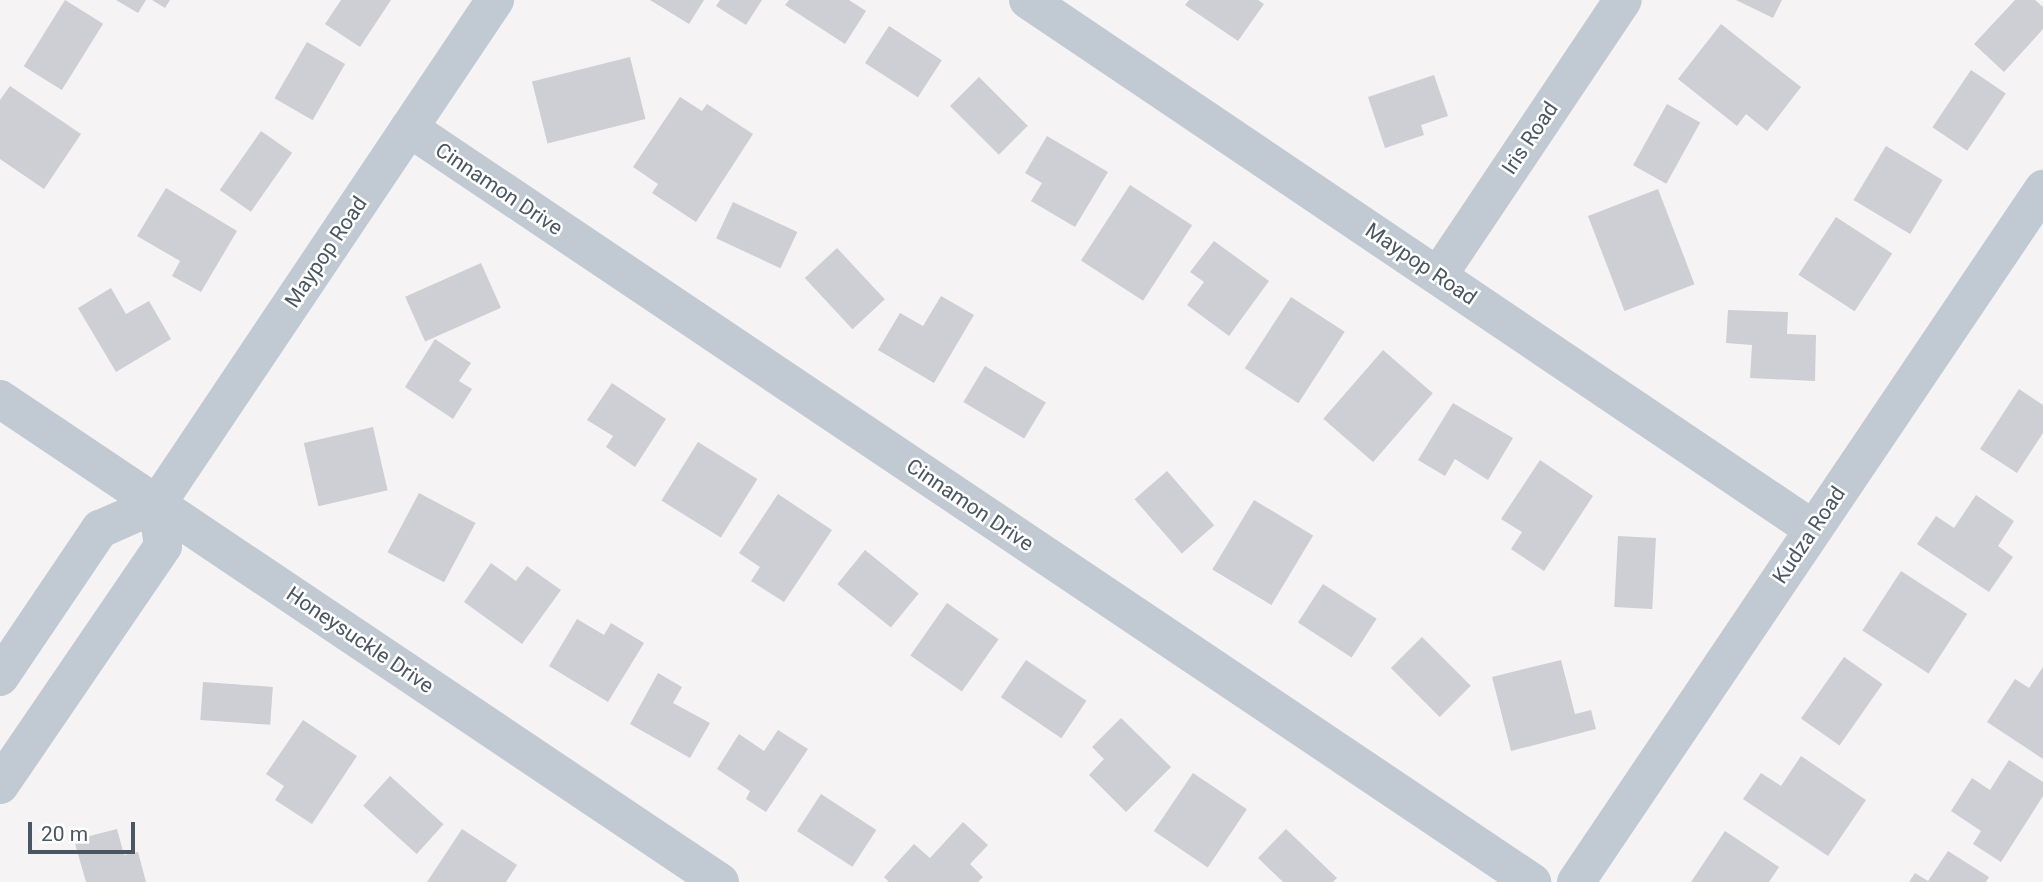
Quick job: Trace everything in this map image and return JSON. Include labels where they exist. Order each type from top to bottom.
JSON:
[{"type":"street","name":"Maypop Road","points":[[157,504],[495,0]]},
{"type":"street","name":"Maypop Road","points":[[1028,0],[1813,528]]},
{"type":"street","name":"Iris Road","points":[[1438,276],[1623,0]]},
{"type":"street","name":"Cinnamon Drive","points":[[409,128],[1532,882]]},
{"type":"street","name":"Kudza Road","points":[[1576,882],[2043,189]]},
{"type":"street","name":"Honeysuckle Drive","points":[[0,399],[720,882]]},
{"type":"street","points":[[0,677],[100,529],[157,504],[163,546],[0,785]]},
{"type":"building","points":[[65,0],[103,24],[62,90],[24,66]]},
{"type":"building","points":[[116,0],[146,0],[138,13]]},
{"type":"building","points":[[152,0],[170,0],[165,8]]},
{"type":"building","points":[[341,0],[391,0],[360,47],[325,24]]},
{"type":"building","points":[[650,0],[704,0],[689,24]]},
{"type":"building","points":[[720,0],[762,0],[746,25],[716,6]]},
{"type":"building","points":[[789,0],[849,0],[866,11],[845,44],[785,5]]},
{"type":"building","points":[[1189,0],[1258,0],[1264,4],[1238,41],[1185,5]]},
{"type":"building","points":[[1736,0],[1782,0],[1773,18]]},
{"type":"building","points":[[2015,0],[2035,0],[2043,7],[2043,29],[2004,72],[1974,44]]},
{"type":"building","points":[[1721,24],[1801,87],[1767,131],[1746,114],[1737,126],[1678,79]]},
{"type":"building","points":[[889,26],[942,60],[918,97],[865,63]]},
{"type":"building","points":[[307,42],[345,64],[313,120],[274,98]]},
{"type":"building","points":[[630,57],[645,119],[547,144],[532,81]]},
{"type":"building","points":[[1971,70],[2006,93],[1967,151],[1932,127]]},
{"type":"building","points":[[1434,75],[1448,116],[1421,125],[1424,135],[1385,148],[1368,97]]},
{"type":"building","points":[[979,77],[1028,126],[999,155],[950,106]]},
{"type":"building","points":[[10,86],[81,134],[44,189],[0,159],[0,100]]},
{"type":"building","points":[[680,97],[702,111],[707,104],[753,134],[696,222],[652,193],[658,184],[633,167]]},
{"type":"building","points":[[1667,104],[1700,122],[1666,184],[1633,165]]},
{"type":"building","points":[[261,131],[292,153],[251,212],[220,190]]},
{"type":"building","points":[[1047,136],[1108,172],[1075,227],[1031,201],[1042,183],[1025,173]]},
{"type":"building","points":[[1886,146],[1943,180],[1910,234],[1854,200]]},
{"type":"building","points":[[1130,185],[1192,225],[1143,301],[1081,260]]},
{"type":"building","points":[[166,188],[237,231],[201,292],[172,276],[180,261],[137,236]]},
{"type":"building","points":[[1658,189],[1695,284],[1625,311],[1588,216]]},
{"type":"building","points":[[733,202],[797,232],[780,268],[716,238]]},
{"type":"building","points":[[1836,217],[1892,253],[1855,311],[1798,275]]},
{"type":"building","points":[[1214,241],[1269,281],[1229,336],[1187,305],[1204,282],[1190,272]]},
{"type":"building","points":[[837,248],[885,299],[853,329],[805,278]]},
{"type":"building","points":[[481,263],[501,308],[425,342],[405,297]]},
{"type":"building","points":[[111,288],[126,314],[149,301],[171,339],[116,372],[78,308]]},
{"type":"building","points":[[941,296],[974,315],[934,383],[878,350],[900,313],[923,326]]},
{"type":"building","points":[[1291,297],[1345,332],[1298,403],[1245,368]]},
{"type":"building","points":[[1728,310],[1788,312],[1787,334],[1816,335],[1815,381],[1750,378],[1752,345],[1726,343]]},
{"type":"building","points":[[435,339],[471,363],[459,381],[472,389],[453,419],[405,387]]},
{"type":"building","points":[[1383,350],[1433,393],[1373,462],[1323,419]]},
{"type":"building","points":[[985,366],[1046,403],[1024,439],[963,402]]},
{"type":"building","points":[[612,383],[666,419],[635,467],[606,447],[613,436],[587,420]]},
{"type":"building","points":[[2019,389],[2043,405],[2043,433],[2017,473],[1980,449]]},
{"type":"building","points":[[1453,403],[1513,438],[1488,480],[1455,459],[1445,476],[1418,460]]},
{"type":"building","points":[[373,427],[388,490],[318,506],[304,443]]},
{"type":"building","points":[[698,442],[757,479],[721,538],[661,501]]},
{"type":"building","points":[[1540,460],[1593,496],[1544,571],[1511,549],[1522,532],[1501,519]]},
{"type":"building","points":[[1167,471],[1214,525],[1182,554],[1135,499]]},
{"type":"building","points":[[419,493],[476,523],[444,582],[388,552]]},
{"type":"building","points":[[778,494],[832,530],[784,602],[751,581],[760,567],[739,553]]},
{"type":"building","points":[[1976,495],[2014,521],[1998,546],[2013,557],[1989,592],[1917,544],[1936,516],[1954,528]]},
{"type":"building","points":[[1254,500],[1313,536],[1271,605],[1212,569]]},
{"type":"building","points":[[1618,536],[1656,538],[1652,609],[1614,607]]},
{"type":"building","points":[[865,550],[919,593],[891,628],[837,584]]},
{"type":"building","points":[[491,563],[516,581],[527,566],[561,590],[522,644],[464,602]]},
{"type":"building","points":[[1901,571],[1967,614],[1929,674],[1862,631]]},
{"type":"building","points":[[1323,584],[1377,619],[1352,657],[1298,623]]},
{"type":"building","points":[[947,603],[999,639],[962,692],[910,655]]},
{"type":"building","points":[[577,619],[604,635],[611,623],[644,643],[608,702],[549,666]]},
{"type":"building","points":[[1422,637],[1471,686],[1440,717],[1391,668]]},
{"type":"building","points":[[1844,657],[1883,684],[1839,745],[1801,718]]},
{"type":"building","points":[[1026,660],[1087,701],[1061,738],[1001,697]]},
{"type":"building","points":[[1561,660],[1575,714],[1591,710],[1596,729],[1511,751],[1492,677]]},
{"type":"building","points":[[2043,667],[2043,759],[1987,722],[2015,679],[2029,688]]},
{"type":"building","points":[[658,673],[682,687],[673,703],[710,723],[690,758],[630,724]]},
{"type":"building","points":[[203,682],[273,687],[270,725],[200,720]]},
{"type":"building","points":[[1121,718],[1171,767],[1126,812],[1089,775],[1104,759],[1092,747]]},
{"type":"building","points":[[303,720],[357,756],[312,824],[275,800],[284,786],[266,774]]},
{"type":"building","points":[[778,730],[808,749],[766,812],[746,799],[750,791],[717,769],[739,734],[764,751]]},
{"type":"building","points":[[1801,756],[1866,800],[1828,856],[1743,799],[1761,773],[1781,786]]},
{"type":"building","points":[[2009,760],[2043,782],[2043,796],[2001,862],[1973,844],[1981,831],[1951,811],[1972,778],[1990,790]]},
{"type":"building","points":[[1193,773],[1247,809],[1208,867],[1154,831]]},
{"type":"building","points":[[390,776],[444,824],[417,854],[363,806]]},
{"type":"building","points":[[821,794],[876,830],[852,867],[797,831]]},
{"type":"building","points":[[963,822],[988,845],[970,864],[983,877],[978,882],[889,882],[884,877],[914,844],[930,858]]},
{"type":"building","points":[[117,829],[124,855],[138,852],[146,882],[86,882],[74,840]]},
{"type":"building","points":[[462,829],[517,865],[506,882],[427,882]]},
{"type":"building","points":[[1286,829],[1337,878],[1333,882],[1283,882],[1258,858]]},
{"type":"building","points":[[1725,831],[1779,867],[1769,882],[1691,882]]},
{"type":"building","points":[[1948,851],[1989,877],[1986,882],[1909,882],[1915,873],[1928,881]]}]
